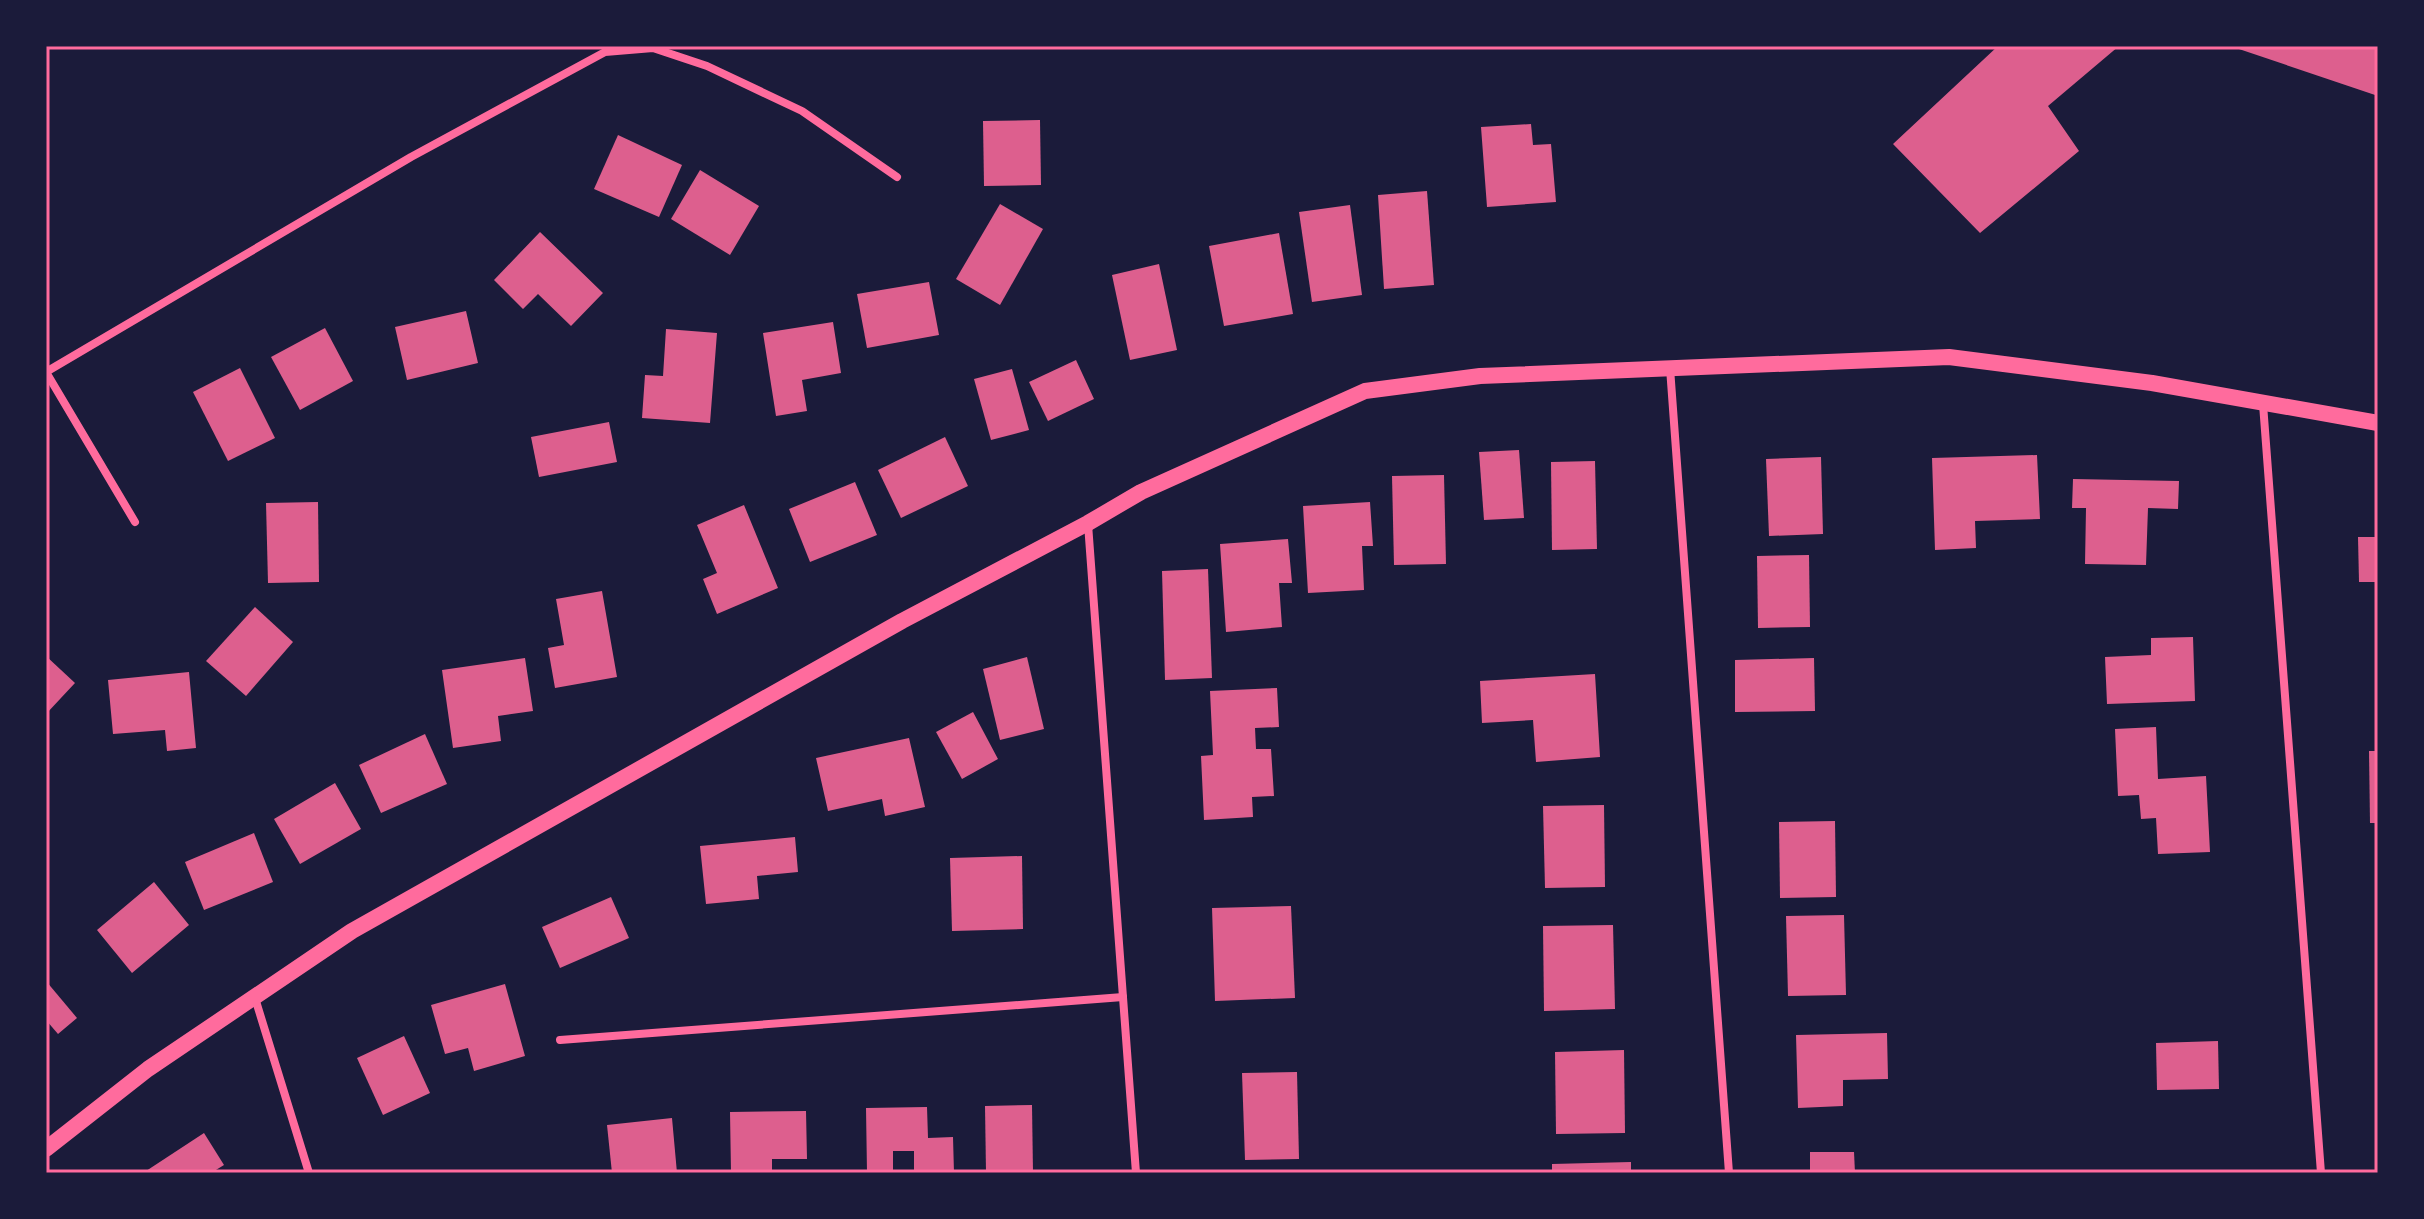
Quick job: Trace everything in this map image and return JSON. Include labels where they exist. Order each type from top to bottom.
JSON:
[{"type":"main road","points":[[46,1149],[148,1069],[352,931],[902,621],[1141,492],[1365,391],[1480,376],[1949,357],[2152,383],[2378,423]]},
{"type":"street","points":[[135,522],[46,372],[411,157],[605,52],[653,48],[707,66],[802,111],[897,177]]},
{"type":"street","points":[[1670,368],[1729,1173]]},
{"type":"street","points":[[2263,404],[2321,1173]]},
{"type":"street","points":[[1088,523],[1136,1173]]},
{"type":"street","points":[[560,1040],[1123,997]]},
{"type":"street","points":[[255,998],[309,1173]]},
{"type":"building","points":[[1998,46],[2119,46],[2048,106],[2079,151],[1980,233],[1893,144]]},
{"type":"building","points":[[2378,46],[2378,96],[2233,47]]},
{"type":"building","points":[[1040,120],[1041,185],[984,186],[983,121]]},
{"type":"building","points":[[1531,124],[1533,145],[1551,144],[1556,202],[1487,207],[1481,127]]},
{"type":"building","points":[[618,135],[682,165],[659,217],[594,189]]},
{"type":"building","points":[[700,170],[759,206],[730,255],[671,219]]},
{"type":"building","points":[[1427,191],[1434,285],[1384,289],[1378,195]]},
{"type":"building","points":[[1000,204],[1043,229],[1000,305],[956,279]]},
{"type":"building","points":[[1350,205],[1362,295],[1312,302],[1299,212]]},
{"type":"building","points":[[540,232],[603,293],[571,326],[538,294],[523,309],[494,280]]},
{"type":"building","points":[[1279,233],[1293,314],[1224,326],[1209,246]]},
{"type":"building","points":[[1159,264],[1177,350],[1130,360],[1112,275]]},
{"type":"building","points":[[929,282],[939,335],[867,348],[857,294]]},
{"type":"building","points":[[466,311],[478,363],[407,380],[395,327]]},
{"type":"building","points":[[833,322],[841,373],[802,380],[807,411],[776,416],[763,333]]},
{"type":"building","points":[[325,328],[353,381],[300,410],[271,357]]},
{"type":"building","points":[[666,329],[717,333],[710,423],[642,418],[645,375],[663,376]]},
{"type":"building","points":[[1076,360],[1094,399],[1048,421],[1029,382]]},
{"type":"building","points":[[240,368],[275,438],[228,461],[193,392]]},
{"type":"building","points":[[1012,369],[1029,430],[991,440],[974,379]]},
{"type":"building","points":[[609,422],[617,462],[539,477],[531,437]]},
{"type":"building","points":[[945,437],[968,486],[901,518],[878,470]]},
{"type":"building","points":[[1519,450],[1524,518],[1484,520],[1479,452]]},
{"type":"building","points":[[2037,455],[2040,519],[1975,521],[1976,548],[1935,550],[1932,458]]},
{"type":"building","points":[[1821,457],[1823,534],[1769,536],[1766,459]]},
{"type":"building","points":[[1595,461],[1597,549],[1552,550],[1551,462]]},
{"type":"building","points":[[1444,475],[1446,564],[1394,565],[1392,476]]},
{"type":"building","points":[[2073,479],[2179,481],[2178,509],[2148,508],[2146,565],[2085,564],[2086,508],[2072,508]]},
{"type":"building","points":[[855,482],[877,535],[810,562],[789,509]]},
{"type":"building","points":[[318,502],[319,582],[268,583],[266,503]]},
{"type":"building","points":[[1370,502],[1373,546],[1362,546],[1364,590],[1308,593],[1303,506]]},
{"type":"building","points":[[744,505],[778,588],[717,614],[703,579],[717,573],[697,525]]},
{"type":"building","points":[[2358,537],[2378,537],[2378,582],[2359,582]]},
{"type":"building","points":[[1288,539],[1292,583],[1279,583],[1282,627],[1226,632],[1220,544]]},
{"type":"building","points":[[1809,555],[1810,627],[1758,628],[1757,556]]},
{"type":"building","points":[[1208,569],[1212,678],[1165,680],[1162,571]]},
{"type":"building","points":[[602,591],[617,677],[555,688],[548,648],[564,645],[556,599]]},
{"type":"building","points":[[255,607],[293,642],[246,696],[206,661]]},
{"type":"building","points":[[2193,637],[2195,701],[2107,704],[2105,657],[2151,655],[2151,638]]},
{"type":"building","points":[[46,656],[75,683],[46,714]]},
{"type":"building","points":[[1027,657],[1044,729],[1000,740],[983,669]]},
{"type":"building","points":[[525,658],[533,711],[498,716],[501,741],[453,748],[442,670]]},
{"type":"building","points":[[1814,658],[1815,711],[1735,712],[1735,660]]},
{"type":"building","points":[[189,672],[196,748],[167,751],[165,730],[113,734],[108,680]]},
{"type":"building","points":[[1595,674],[1600,757],[1536,762],[1533,720],[1482,723],[1480,681]]},
{"type":"building","points":[[1277,688],[1279,727],[1255,728],[1256,749],[1271,749],[1274,796],[1252,797],[1253,817],[1204,820],[1201,756],[1213,755],[1210,691]]},
{"type":"building","points":[[973,712],[998,759],[962,779],[936,732]]},
{"type":"building","points":[[2156,727],[2158,779],[2206,776],[2210,852],[2158,854],[2156,818],[2141,819],[2139,795],[2118,796],[2115,729]]},
{"type":"building","points":[[425,734],[447,784],[381,813],[359,765]]},
{"type":"building","points":[[909,738],[925,807],[885,816],[882,799],[828,811],[816,758]]},
{"type":"building","points":[[2369,751],[2378,751],[2378,823],[2370,823]]},
{"type":"building","points":[[335,783],[361,829],[300,864],[274,819]]},
{"type":"building","points":[[1604,805],[1605,887],[1545,888],[1543,806]]},
{"type":"building","points":[[1835,821],[1836,897],[1780,898],[1779,822]]},
{"type":"building","points":[[254,833],[273,882],[204,910],[185,862]]},
{"type":"building","points":[[795,837],[798,872],[757,876],[759,899],[706,904],[700,846]]},
{"type":"building","points":[[1022,856],[1023,929],[952,931],[950,858]]},
{"type":"building","points":[[154,882],[189,925],[132,973],[97,930]]},
{"type":"building","points":[[611,897],[629,938],[560,968],[542,927]]},
{"type":"building","points":[[1291,906],[1295,998],[1215,1001],[1212,908]]},
{"type":"building","points":[[1844,915],[1846,995],[1788,996],[1786,916]]},
{"type":"building","points":[[1613,925],[1615,1009],[1544,1011],[1543,926]]},
{"type":"building","points":[[46,981],[77,1018],[58,1034],[46,1020]]},
{"type":"building","points":[[505,984],[525,1056],[474,1071],[468,1048],[445,1054],[431,1005]]},
{"type":"building","points":[[1887,1033],[1888,1079],[1843,1080],[1843,1106],[1798,1108],[1796,1035]]},
{"type":"building","points":[[404,1036],[430,1093],[383,1115],[357,1058]]},
{"type":"building","points":[[2218,1041],[2219,1089],[2157,1090],[2156,1043]]},
{"type":"building","points":[[1624,1050],[1625,1133],[1556,1134],[1555,1052]]},
{"type":"building","points":[[1297,1072],[1299,1159],[1245,1160],[1242,1073]]},
{"type":"building","points":[[1032,1105],[1033,1173],[986,1173],[985,1106]]},
{"type":"building","points":[[927,1107],[928,1138],[953,1137],[954,1173],[914,1173],[914,1151],[893,1151],[893,1173],[867,1173],[866,1108]]},
{"type":"building","points":[[806,1111],[807,1159],[772,1159],[772,1173],[731,1173],[730,1112]]},
{"type":"building","points":[[672,1118],[677,1173],[612,1173],[607,1125]]},
{"type":"building","points":[[204,1133],[224,1165],[211,1173],[143,1173]]},
{"type":"building","points":[[1810,1152],[1854,1152],[1855,1173],[1810,1173]]},
{"type":"building","points":[[1631,1162],[1631,1173],[1552,1173],[1552,1164]]}]
